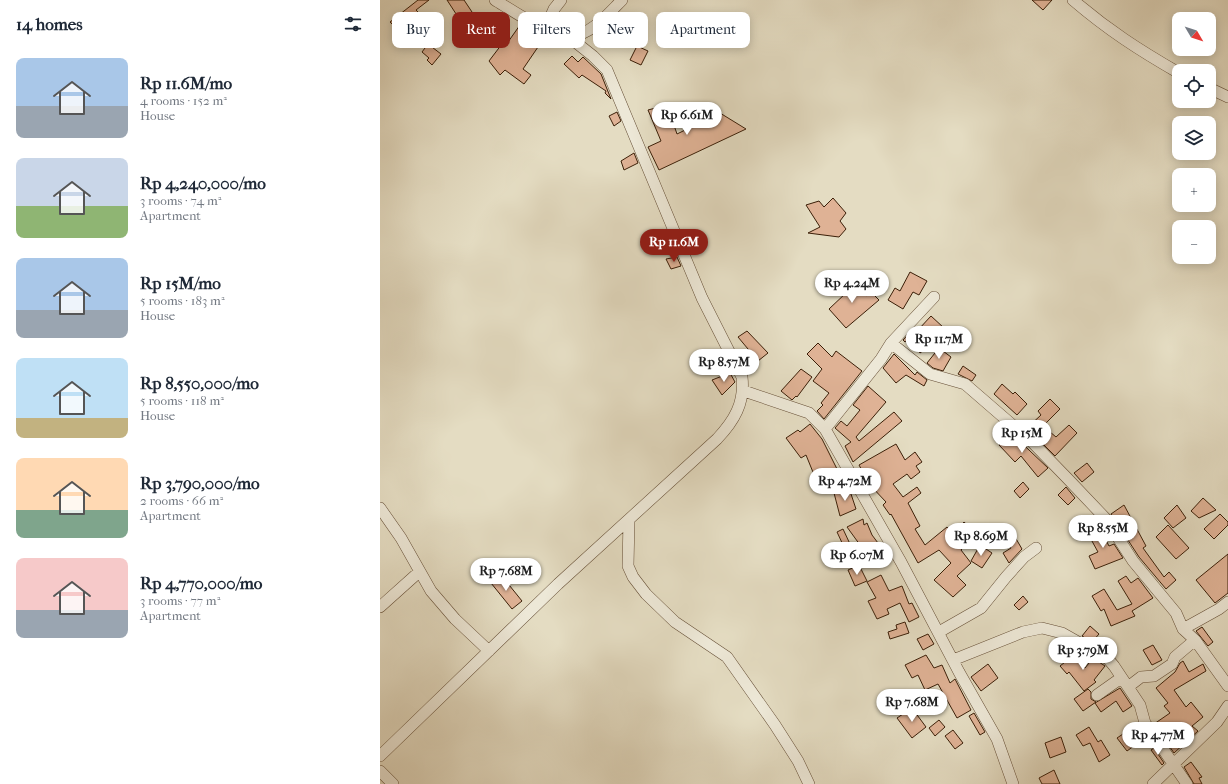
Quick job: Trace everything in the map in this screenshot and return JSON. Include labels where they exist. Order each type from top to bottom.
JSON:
[{"type":"street","points":[[495,0],[518,14]]},
{"type":"street","points":[[553,12],[561,0]]},
{"type":"street","points":[[585,32],[602,21],[622,0]]},
{"type":"street","points":[[1073,0],[1099,23],[1132,46],[1172,69]]},
{"type":"street","points":[[380,756],[558,584],[717,439],[732,422],[744,391],[742,377],[702,298],[607,70],[583,48]]},
{"type":"street","points":[[1216,91],[1228,97]]},
{"type":"street","points":[[825,429],[881,359],[891,343],[934,297]]},
{"type":"street","points":[[891,343],[930,374],[965,384],[1032,442],[1106,519],[1133,561],[1176,613],[1183,629],[1195,640],[1228,686]]},
{"type":"street","points":[[744,391],[809,413],[825,429],[868,503],[997,739],[1013,784]]},
{"type":"street","points":[[380,508],[401,538],[431,591],[444,608],[489,651]]},
{"type":"street","points":[[629,520],[628,566],[633,577],[646,594],[675,622],[727,657],[775,725],[798,761],[810,784]]},
{"type":"street","points":[[939,632],[981,608],[1006,577],[1036,548]]},
{"type":"street","points":[[380,607],[420,572]]},
{"type":"street","points":[[1183,629],[1219,609],[1228,602]]},
{"type":"street","points":[[953,660],[998,640],[1042,628],[1062,633],[1108,659],[1140,705],[1145,723],[1188,784]]},
{"type":"street","points":[[1097,695],[1124,682],[1140,677],[1154,676],[1172,664],[1174,657],[1195,640]]},
{"type":"street","points":[[1152,784],[1217,722],[1228,706]]},
{"type":"street","points":[[380,771],[393,784]]},
{"type":"building","points":[[418,0],[429,0],[416,10],[418,12],[403,12]]},
{"type":"building","points":[[447,0],[464,0],[472,12],[455,12]]},
{"type":"building","points":[[1032,0],[1052,0],[1043,10]]},
{"type":"building","points":[[518,28],[518,48],[537,48],[523,69],[531,75],[524,84],[505,70],[500,75],[489,61],[499,48],[510,48],[510,39]]},
{"type":"building","points":[[425,48],[433,48],[441,54],[432,65],[427,60],[429,58],[422,52]]},
{"type":"building","points":[[636,48],[641,48],[648,51],[641,65],[630,60]]},
{"type":"building","points":[[572,56],[578,62],[583,57],[601,74],[611,99],[605,93],[606,91],[582,75],[579,78],[564,64]]},
{"type":"building","points":[[667,105],[677,134],[720,113],[746,129],[659,170],[648,147],[661,141],[648,110]]},
{"type":"building","points":[[617,112],[621,121],[614,126],[609,116]]},
{"type":"building","points":[[634,153],[638,163],[624,170],[621,161]]},
{"type":"building","points":[[833,198],[846,213],[840,221],[846,229],[839,237],[808,233],[820,227],[806,205],[819,201],[824,207]]},
{"type":"building","points":[[677,257],[681,266],[671,269],[666,259]]},
{"type":"building","points":[[910,272],[927,281],[919,295],[913,292],[903,309],[888,300],[895,288],[900,291]]},
{"type":"building","points":[[848,279],[867,296],[871,292],[879,300],[846,328],[829,309],[847,292],[841,287]]},
{"type":"building","points":[[931,316],[944,328],[931,342],[933,343],[920,353],[910,338],[905,342],[903,340],[915,327],[918,330]]},
{"type":"building","points":[[747,331],[768,353],[758,361],[738,337]]},
{"type":"building","points":[[818,343],[832,357],[836,351],[862,371],[824,419],[817,411],[823,405],[821,403],[829,393],[813,381],[822,369],[807,354]]},
{"type":"building","points":[[939,348],[951,357],[943,371],[933,368],[927,363]]},
{"type":"building","points":[[894,354],[915,375],[917,372],[927,380],[924,386],[906,375],[896,383],[883,368]]},
{"type":"building","points":[[963,366],[976,375],[972,381],[958,374]]},
{"type":"building","points":[[801,369],[812,377],[797,397],[796,396],[792,400],[781,391]]},
{"type":"building","points":[[730,373],[735,382],[722,395],[712,380]]},
{"type":"building","points":[[1002,384],[1013,394],[1015,392],[1027,404],[1017,415],[994,394]]},
{"type":"building","points":[[868,386],[886,402],[856,437],[859,441],[894,412],[902,421],[853,462],[845,446],[851,442],[835,428],[841,421],[847,426],[860,410],[853,405]]},
{"type":"building","points":[[1050,399],[1060,409],[1043,426],[1056,437],[1069,425],[1077,433],[1055,456],[1027,428],[1041,415],[1038,411]]},
{"type":"building","points":[[810,424],[822,439],[839,473],[817,482],[806,455],[801,458],[786,438],[798,430],[800,432]]},
{"type":"building","points":[[1011,433],[1048,468],[1038,477],[1021,456],[1015,462],[999,445]]},
{"type":"building","points":[[896,444],[905,460],[915,452],[922,462],[916,466],[920,472],[911,479],[907,474],[893,484],[903,497],[917,487],[921,493],[908,503],[920,526],[915,529],[925,545],[947,527],[953,534],[964,522],[976,533],[961,550],[971,563],[957,576],[966,585],[953,597],[934,580],[951,563],[939,550],[918,563],[891,514],[890,515],[883,505],[886,502],[870,485],[859,465]]},
{"type":"building","points":[[1087,463],[1094,472],[1082,482],[1074,473]]},
{"type":"building","points":[[1023,482],[1029,489],[1020,498],[1014,491]]},
{"type":"building","points":[[1066,487],[1075,498],[1068,505],[1058,495]]},
{"type":"building","points":[[849,488],[856,509],[840,516],[834,493]]},
{"type":"building","points":[[1203,498],[1216,510],[1199,518],[1191,511]]},
{"type":"building","points":[[1124,505],[1146,546],[1143,548],[1164,577],[1169,572],[1176,580],[1166,589],[1139,557],[1111,514]]},
{"type":"building","points":[[1177,505],[1186,518],[1173,528],[1164,518]]},
{"type":"building","points":[[1220,514],[1228,522],[1228,525],[1214,539],[1204,529]]},
{"type":"building","points":[[863,519],[864,525],[867,523],[872,535],[881,547],[868,556],[847,527]]},
{"type":"building","points":[[1098,525],[1109,546],[1114,544],[1123,558],[1095,569],[1089,556],[1098,552],[1087,532]]},
{"type":"building","points":[[1168,525],[1189,548],[1176,559],[1156,537]]},
{"type":"building","points":[[843,529],[850,544],[844,547],[837,532]]},
{"type":"building","points":[[1015,537],[1022,549],[1009,563],[1003,553],[1011,548],[1007,542]]},
{"type":"building","points":[[980,545],[992,553],[982,568],[971,561]]},
{"type":"building","points":[[1228,554],[1228,593],[1215,603],[1196,580]]},
{"type":"building","points":[[859,565],[867,581],[855,586],[848,570]]},
{"type":"building","points":[[501,575],[522,601],[512,609],[491,583]]},
{"type":"building","points":[[881,575],[889,591],[902,586],[909,604],[912,603],[919,617],[909,622],[900,603],[887,609],[889,614],[877,619],[868,601],[876,598],[867,582]]},
{"type":"building","points":[[1126,576],[1131,583],[1138,578],[1153,598],[1132,611],[1135,616],[1111,626],[1104,609],[1101,611],[1092,596],[1104,589],[1117,610],[1132,604],[1118,581]]},
{"type":"building","points":[[1023,596],[1028,602],[1019,610],[1014,605]]},
{"type":"building","points":[[905,622],[909,633],[890,639],[888,632],[897,629],[896,625]]},
{"type":"building","points":[[1090,626],[1099,634],[1092,642],[1082,636]]},
{"type":"building","points":[[1202,627],[1213,642],[1208,646],[1196,631]]},
{"type":"building","points":[[928,634],[934,644],[923,650],[917,639]]},
{"type":"building","points":[[1153,645],[1162,660],[1152,665],[1143,650]]},
{"type":"building","points":[[926,655],[934,668],[942,665],[950,683],[955,679],[971,710],[957,718],[938,684],[925,690],[918,675],[912,678],[905,665]]},
{"type":"building","points":[[1074,655],[1085,668],[1093,658],[1105,666],[1094,680],[1096,682],[1084,691],[1069,672],[1067,674],[1060,666]]},
{"type":"building","points":[[1183,661],[1189,672],[1203,664],[1206,671],[1174,690],[1186,707],[1191,702],[1203,717],[1192,726],[1198,731],[1174,753],[1154,724],[1170,713],[1164,706],[1168,703],[1156,688],[1175,672],[1180,663]]},
{"type":"building","points":[[988,664],[998,678],[981,691],[971,677]]},
{"type":"building","points":[[1120,688],[1132,706],[1123,712],[1116,701],[1101,712],[1095,703]]},
{"type":"building","points":[[1088,689],[1091,692],[1091,699],[1096,702],[1083,711],[1074,699]]},
{"type":"building","points":[[912,708],[926,727],[912,738],[897,718]]},
{"type":"building","points":[[974,713],[985,732],[980,735],[969,716]]},
{"type":"building","points":[[939,720],[945,727],[935,736],[929,728]]},
{"type":"building","points":[[1089,727],[1098,742],[1101,740],[1110,755],[1099,762],[1090,743],[1083,746],[1076,735]]},
{"type":"building","points":[[953,730],[963,743],[955,749],[945,736]]},
{"type":"building","points":[[1129,730],[1138,743],[1127,751],[1117,738]]},
{"type":"building","points":[[1061,737],[1066,752],[1050,758],[1045,743]]},
{"type":"building","points":[[1154,748],[1164,763],[1162,765],[1151,750]]},
{"type":"building","points":[[1191,762],[1202,777],[1199,778],[1202,784],[1194,784],[1184,767]]},
{"type":"building","points":[[1054,770],[1060,784],[1042,784],[1039,778]]}]
